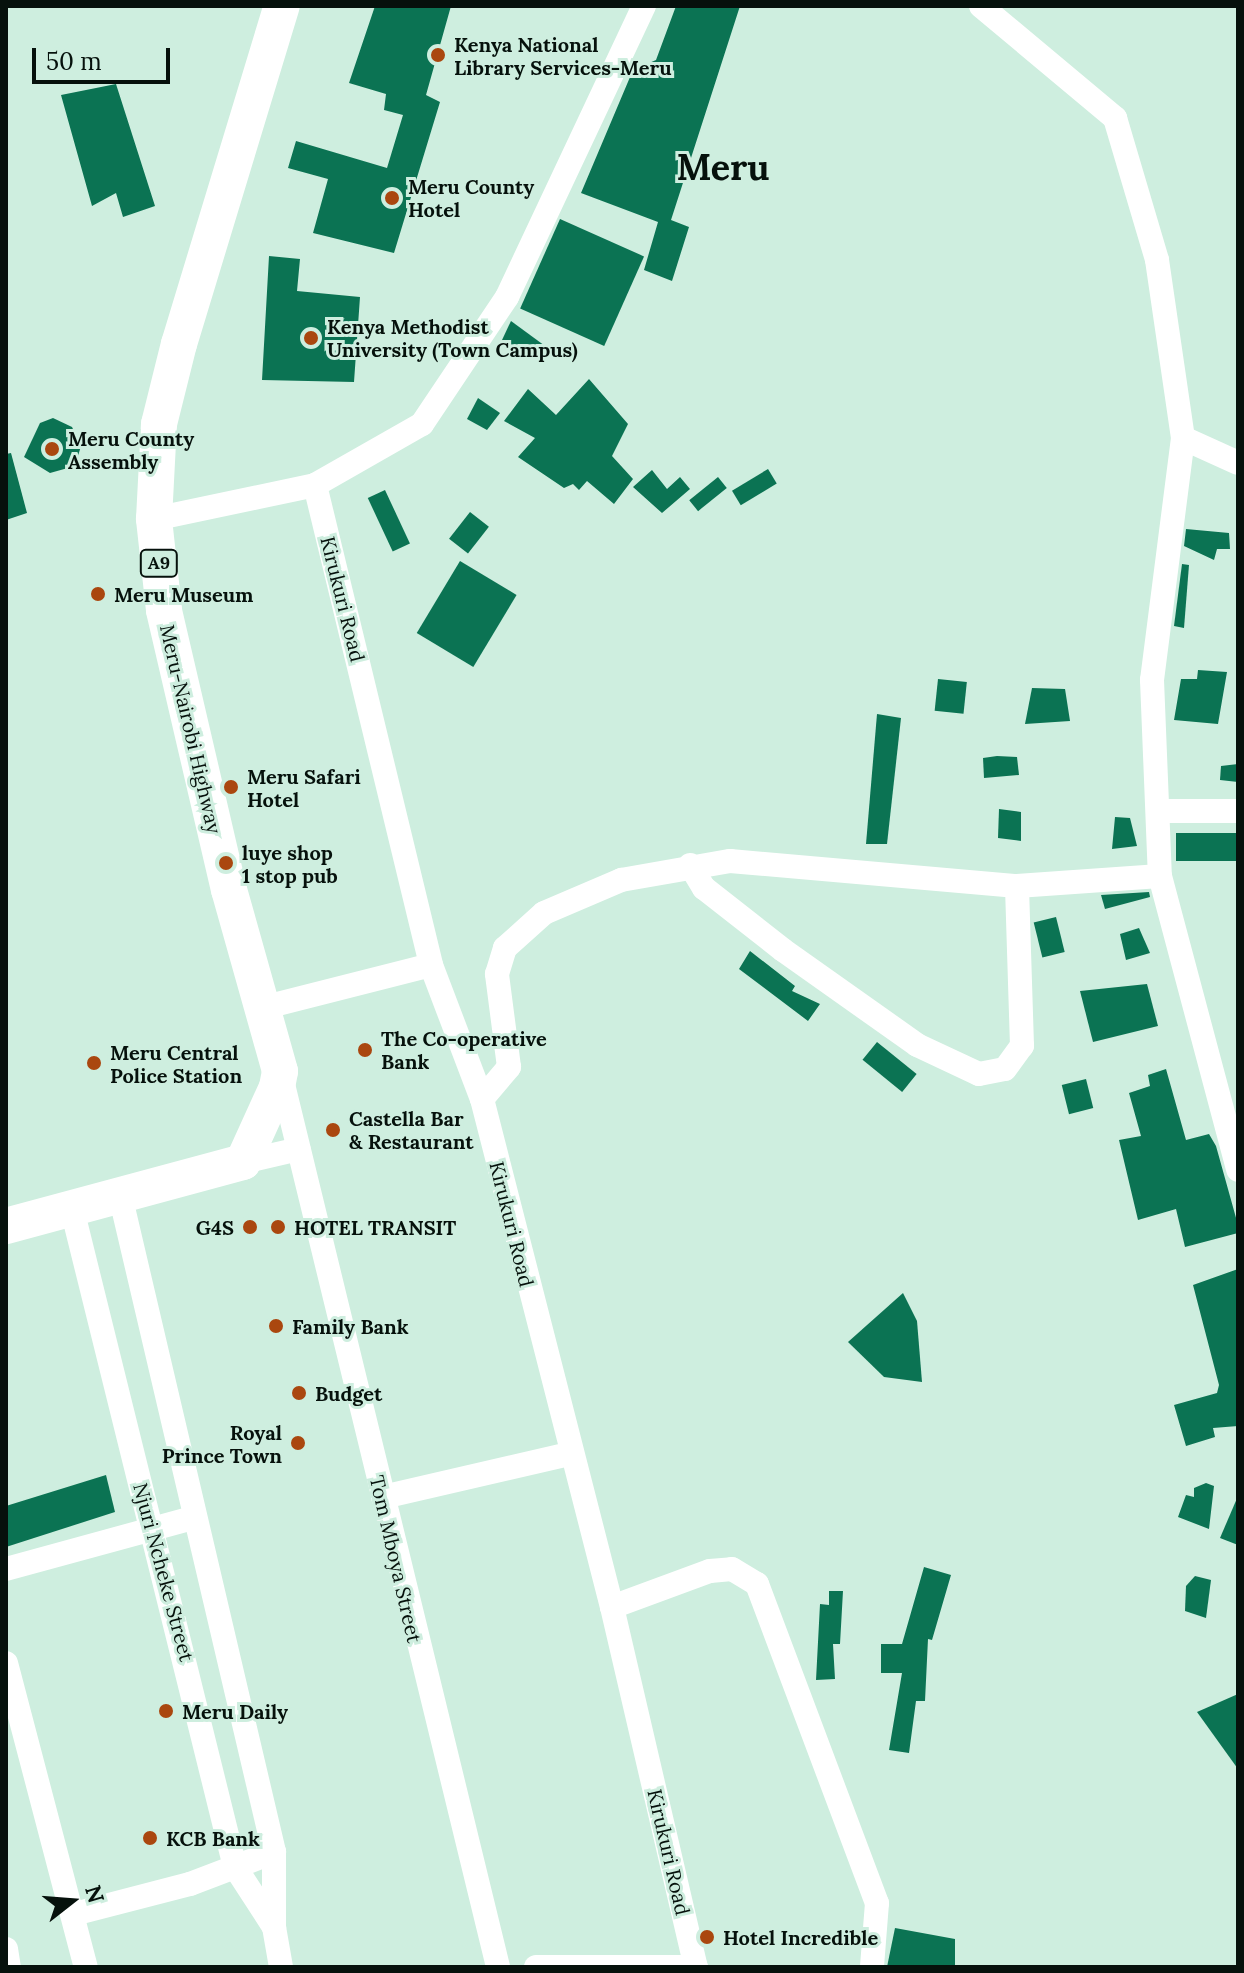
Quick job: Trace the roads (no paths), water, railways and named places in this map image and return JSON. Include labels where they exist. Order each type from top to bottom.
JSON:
[{"type":"highway","name":"Meru-Nairobi Highway","points":[[280,1071],[164,610],[154,519],[159,424],[232,154],[282,6]]},
{"type":"highway","points":[[6,1226],[121,1199],[243,1162],[265,1122],[280,1071]]},
{"type":"street","points":[[154,519],[315,485],[422,424],[460,375],[507,297],[644,6]]},
{"type":"street","points":[[981,6],[1115,118],[1157,260],[1183,438],[1152,680],[1160,876],[1178,962],[1238,1170]]},
{"type":"street","points":[[1183,438],[1238,463]]},
{"type":"street","name":"Kirukuri Road","points":[[315,485],[431,965],[482,1099],[569,1454],[612,1607],[696,1967]]},
{"type":"street","points":[[1159,811],[1204,806],[1238,811]]},
{"type":"street","points":[[482,1099],[509,1067],[497,974],[518,932],[544,913],[621,880],[690,865],[854,868],[1017,886],[1160,876]]},
{"type":"street","points":[[690,865],[704,888],[783,950],[917,1045],[979,1074],[1005,1069],[1022,1046],[1017,886]]},
{"type":"street","points":[[262,1008],[431,965]]},
{"type":"street","name":"Tom Mboya Street","points":[[280,1071],[498,1967]]},
{"type":"street","points":[[243,1162],[299,1149]]},
{"type":"street","name":"Njuri Ncheke Street","points":[[121,1199],[192,1518],[274,1852],[274,1927],[281,1967]]},
{"type":"street","name":"Njuri Ncheke Street","points":[[72,1209],[235,1867],[274,1927]]},
{"type":"street","points":[[383,1497],[569,1454]]},
{"type":"street","points":[[6,1569],[192,1518]]},
{"type":"street","points":[[612,1607],[710,1571],[732,1569],[757,1584],[877,1903],[872,1967]]},
{"type":"street","points":[[6,1663],[86,1967]]},
{"type":"street","points":[[74,1914],[235,1867],[274,1852]]},
{"type":"street","points":[[6,1949],[9,1967]]},
{"type":"street","points":[[536,1967],[696,1967]]},
{"type":"place","name":"Kenya National Library Services-Meru","points":[[438,55]]},
{"type":"place","name":"Meru County Hotel","points":[[392,198]]},
{"type":"place","name":"Kenya Methodist University (Town Campus)","points":[[311,338]]},
{"type":"place","name":"Meru County Assembly","points":[[52,449]]},
{"type":"place","name":"Meru Museum","points":[[98,594]]},
{"type":"place","name":"Meru Safari Hotel","points":[[231,787]]},
{"type":"place","name":"luye shop 1 stop pub","points":[[226,863]]},
{"type":"place","name":"The Co-operative Bank","points":[[365,1050]]},
{"type":"place","name":"Meru Central Police Station","points":[[94,1063]]},
{"type":"place","name":"Castella Bar & Restaurant","points":[[333,1130]]},
{"type":"place","name":"G4S","points":[[250,1227]]},
{"type":"place","name":"HOTEL TRANSIT","points":[[278,1227]]},
{"type":"place","name":"Family Bank","points":[[276,1326]]},
{"type":"place","name":"Budget","points":[[299,1393]]},
{"type":"place","name":"Royal Prince Town","points":[[298,1443]]},
{"type":"place","name":"Meru Daily","points":[[166,1711]]},
{"type":"place","name":"KCB Bank","points":[[150,1838]]},
{"type":"place","name":"Hotel Incredible","points":[[707,1937]]},
{"type":"district","name":"Meru","points":[[723,168]]}]
